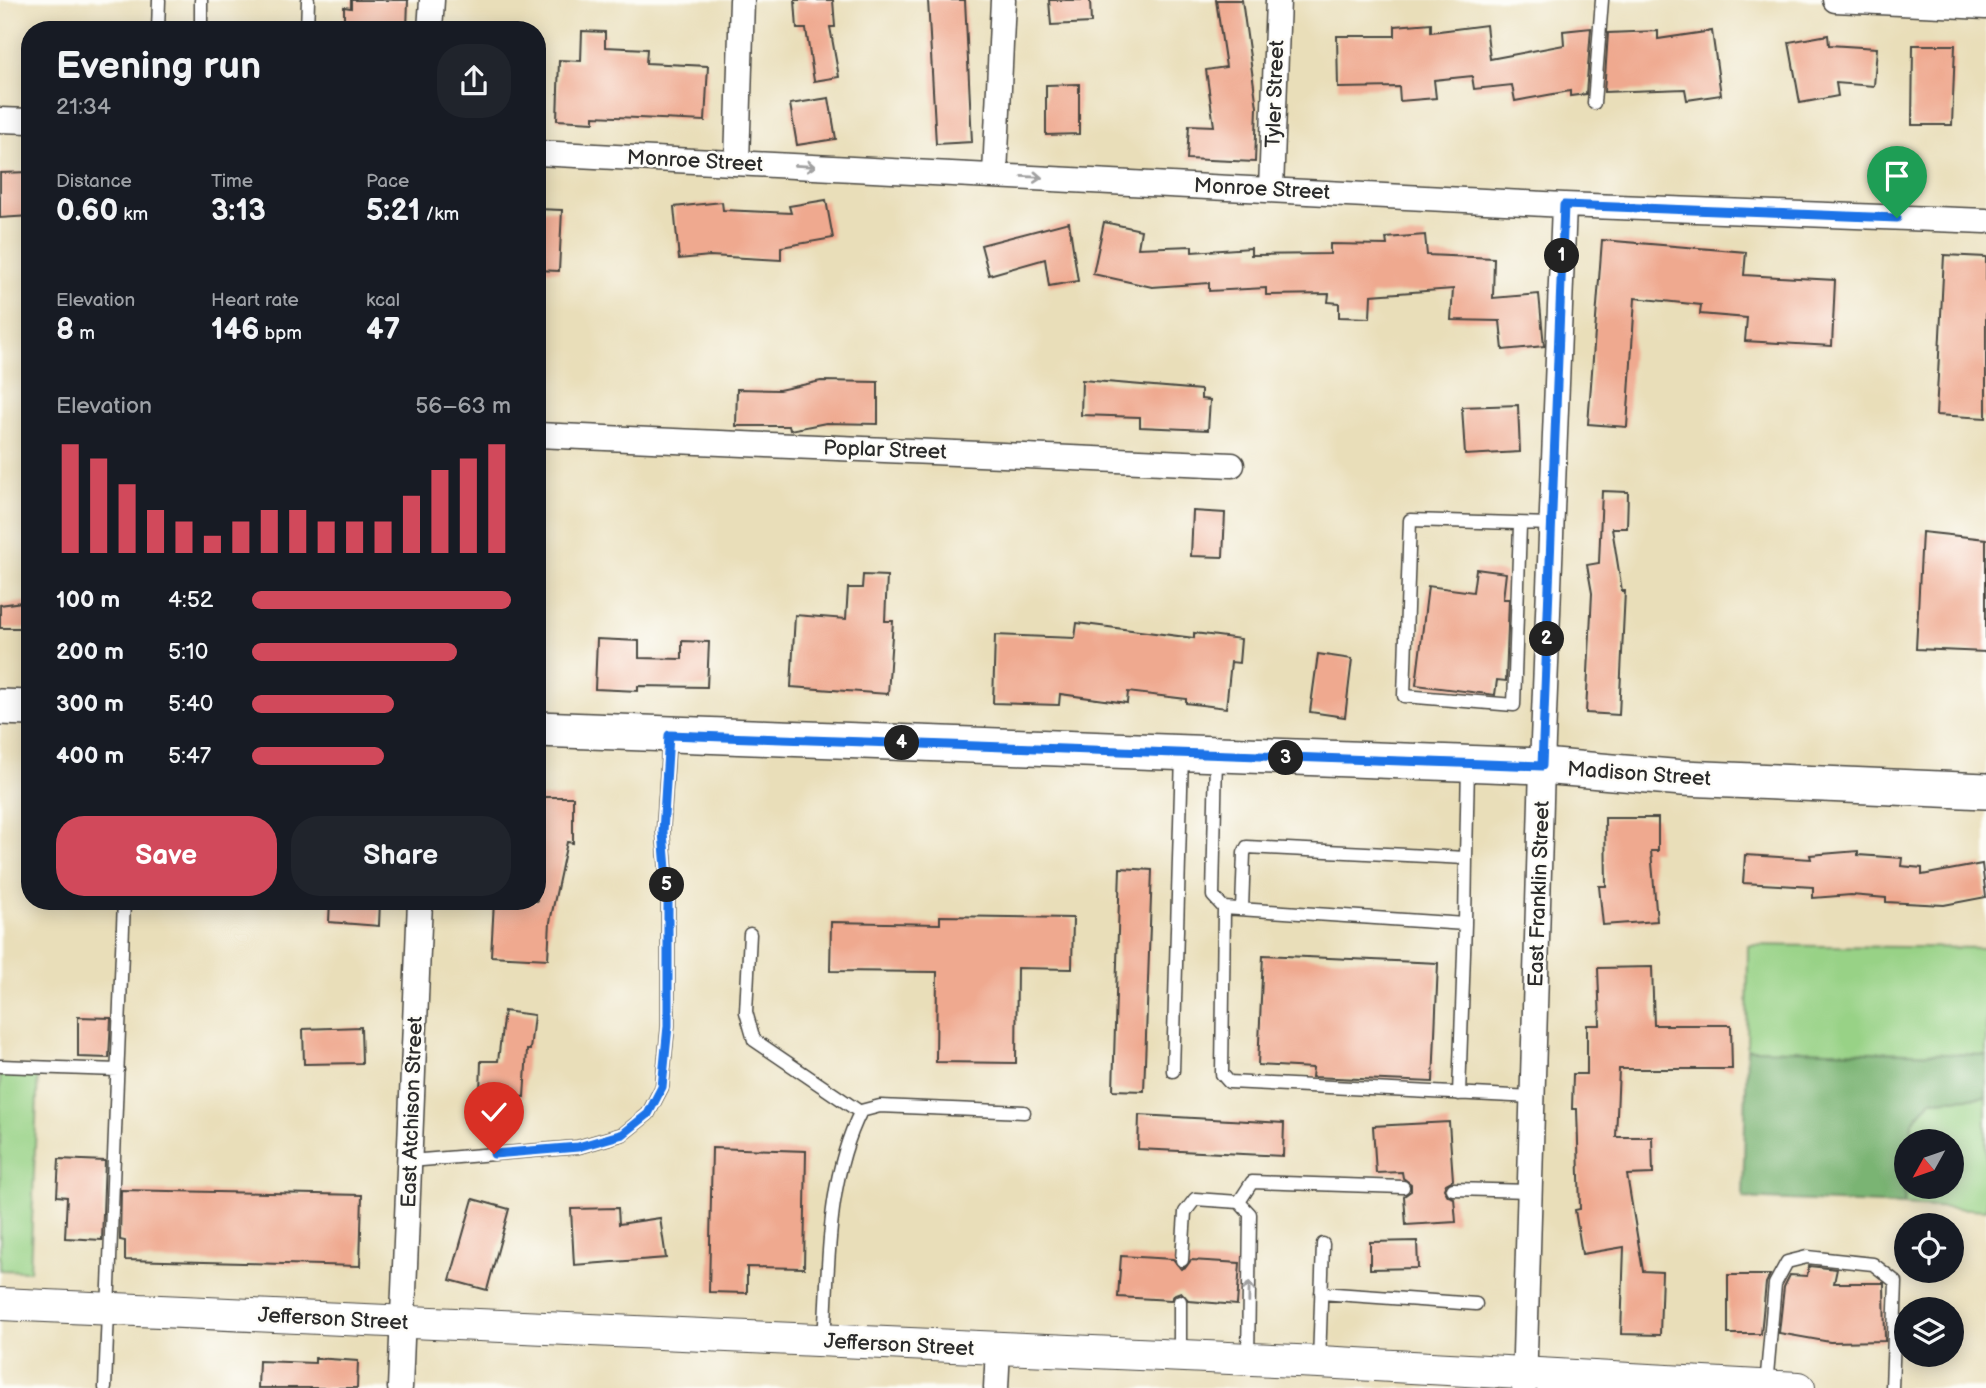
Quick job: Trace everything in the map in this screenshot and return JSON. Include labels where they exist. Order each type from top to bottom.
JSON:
[{"type":"main road","points":[[0,706],[21,707]]},
{"type":"main road","name":"Madison Street","points":[[546,729],[1542,766],[1683,778],[1986,791]]},
{"type":"street","points":[[431,21],[432,0]]},
{"type":"street","points":[[737,163],[742,0]]},
{"type":"street","points":[[995,175],[1003,0]]},
{"type":"street","name":"Tyler Street","points":[[1271,189],[1278,0]]},
{"type":"street","points":[[1835,0],[1986,7]]},
{"type":"street","points":[[0,120],[21,121]]},
{"type":"street","name":"Monroe Street","points":[[546,153],[1564,205],[1986,221]]},
{"type":"street","name":"East Franklin Street","points":[[1525,1380],[1542,766],[1564,205]]},
{"type":"street","name":"Poplar Street","points":[[546,435],[1232,465]]},
{"type":"street","name":"East Atchison Street","points":[[400,1388],[420,910]]},
{"type":"street","name":"Jefferson Street","points":[[0,1304],[1318,1362],[1525,1380],[1799,1388]]},
{"type":"street","points":[[996,1388],[998,1349]]},
{"type":"lane","points":[[158,21],[159,0]]},
{"type":"lane","points":[[201,0],[201,21]]},
{"type":"lane","points":[[307,21],[308,0]]},
{"type":"lane","points":[[1594,103],[1602,0]]},
{"type":"lane","points":[[1520,525],[1514,705],[1404,696],[1410,520],[1552,524]]},
{"type":"lane","points":[[410,1161],[578,1147],[623,1134],[648,1114],[662,1087],[668,1026],[668,894],[663,832],[669,735]]},
{"type":"lane","points":[[1199,754],[1213,896],[1224,908],[1222,1074],[1229,1082],[1533,1097]]},
{"type":"lane","points":[[1173,1071],[1199,754]]},
{"type":"lane","points":[[1459,1094],[1468,765]]},
{"type":"lane","points":[[1242,909],[1244,853],[1247,847],[1466,858]]},
{"type":"lane","points":[[1224,908],[1465,923]]},
{"type":"lane","points":[[105,1388],[124,910]]},
{"type":"lane","points":[[750,934],[746,1013],[754,1040],[860,1112]]},
{"type":"lane","points":[[0,1066],[118,1070]]},
{"type":"lane","points":[[860,1112],[880,1106],[1024,1112]]},
{"type":"lane","points":[[824,1341],[832,1210],[851,1133],[860,1112]]},
{"type":"lane","points":[[1239,1202],[1252,1182],[1403,1187]]},
{"type":"lane","points":[[1454,1189],[1530,1191]]},
{"type":"lane","points":[[1182,1259],[1185,1212],[1195,1199],[1239,1202],[1250,1214],[1248,1360]]},
{"type":"lane","points":[[1318,1362],[1323,1244]]},
{"type":"lane","points":[[1766,1386],[1775,1284],[1787,1262],[1807,1257],[1873,1264],[1896,1282],[1892,1388]]},
{"type":"lane","points":[[1321,1293],[1476,1304]]},
{"type":"lane","points":[[1180,1301],[1180,1357]]},
{"type":"green space","points":[[1748,945],[1986,948],[1986,1055],[1747,1049]]},
{"type":"green space","points":[[1747,1049],[1986,1055],[1986,1097],[1931,1100],[1912,1123],[1911,1129],[1894,1129],[1894,1199],[1904,1199],[1904,1205],[1743,1198]]},
{"type":"green space","points":[[0,1069],[38,1071],[30,1271],[0,1270]]},
{"type":"green space","points":[[1986,1097],[1986,1210],[1904,1205],[1905,1199],[1964,1199],[1964,1129],[1911,1129],[1912,1123],[1931,1100]]},
{"type":"building","points":[[351,0],[408,0],[407,21],[344,21],[344,7],[351,8]]},
{"type":"building","points":[[795,0],[833,0],[835,27],[830,27],[839,77],[814,81],[806,29],[797,29]]},
{"type":"building","points":[[928,0],[965,0],[972,142],[936,144]]},
{"type":"building","points":[[1049,0],[1090,0],[1091,23],[1051,25]]},
{"type":"building","points":[[1216,0],[1242,0],[1257,107],[1255,162],[1187,159],[1189,125],[1214,126],[1206,70],[1226,67]]},
{"type":"building","points":[[1431,23],[1431,32],[1486,25],[1490,59],[1564,45],[1563,31],[1591,28],[1586,94],[1570,96],[1570,91],[1515,101],[1512,85],[1474,89],[1472,76],[1434,80],[1436,98],[1400,101],[1399,87],[1338,88],[1337,36],[1395,36],[1395,26]]},
{"type":"building","points":[[582,31],[605,32],[605,47],[647,49],[646,63],[708,66],[705,121],[594,116],[594,122],[557,120],[559,60],[581,61]]},
{"type":"building","points":[[1658,31],[1658,39],[1712,31],[1721,95],[1687,100],[1685,89],[1604,92],[1608,33]]},
{"type":"building","points":[[1828,35],[1829,45],[1877,48],[1874,86],[1836,83],[1838,96],[1800,103],[1789,42]]},
{"type":"building","points":[[1913,45],[1955,45],[1952,125],[1912,125]]},
{"type":"building","points":[[1079,84],[1079,134],[1046,135],[1046,85]]},
{"type":"building","points":[[829,98],[836,139],[797,145],[790,104]]},
{"type":"building","points":[[21,172],[21,217],[0,218],[0,173]]},
{"type":"building","points":[[826,200],[833,238],[781,247],[781,260],[710,256],[679,259],[674,207],[722,202],[723,210],[791,213],[789,206]]},
{"type":"building","points":[[546,209],[562,210],[559,271],[546,270]]},
{"type":"building","points":[[1069,222],[1078,281],[1049,286],[1045,259],[989,275],[981,245]]},
{"type":"building","points":[[1104,222],[1141,230],[1138,248],[1192,246],[1192,252],[1251,248],[1251,255],[1330,254],[1330,244],[1387,245],[1386,238],[1425,235],[1427,255],[1494,258],[1493,298],[1539,294],[1544,346],[1503,350],[1500,321],[1451,320],[1453,289],[1371,295],[1370,318],[1339,317],[1339,303],[1328,302],[1329,294],[1266,295],[1266,288],[1209,291],[1209,283],[1152,287],[1093,274]]},
{"type":"building","points":[[1602,240],[1746,252],[1744,275],[1835,280],[1832,346],[1745,341],[1747,318],[1700,314],[1701,305],[1635,298],[1627,427],[1588,424]]},
{"type":"building","points":[[1944,255],[1986,257],[1986,418],[1936,415]]},
{"type":"building","points":[[1082,380],[1201,390],[1201,399],[1210,400],[1208,430],[1140,427],[1140,417],[1081,415]]},
{"type":"building","points":[[821,381],[878,382],[878,424],[826,423],[790,430],[789,426],[736,426],[737,389],[779,390]]},
{"type":"building","points":[[1518,405],[1520,452],[1465,455],[1462,407]]},
{"type":"building","points":[[1602,491],[1628,492],[1627,528],[1612,528],[1622,591],[1625,591],[1619,715],[1586,713],[1592,593],[1587,565],[1599,563]]},
{"type":"building","points":[[1193,511],[1225,513],[1223,557],[1191,556]]},
{"type":"building","points":[[1922,532],[1986,539],[1986,652],[1916,649]]},
{"type":"building","points":[[1476,569],[1506,573],[1503,599],[1509,599],[1506,681],[1497,680],[1495,695],[1416,685],[1428,586],[1473,592]]},
{"type":"building","points":[[863,575],[887,576],[885,621],[893,621],[888,694],[791,687],[795,615],[846,619],[848,588],[862,588]]},
{"type":"building","points":[[21,602],[21,628],[0,628],[0,605]]},
{"type":"building","points":[[1077,623],[1194,638],[1194,633],[1241,639],[1239,663],[1231,662],[1226,708],[1186,703],[1186,699],[1128,692],[1127,703],[1060,694],[1059,705],[993,703],[995,635],[1075,638]]},
{"type":"building","points":[[597,639],[639,641],[639,658],[682,659],[682,641],[709,642],[707,687],[638,686],[638,691],[595,689]]},
{"type":"building","points":[[1318,654],[1352,659],[1345,717],[1310,712]]},
{"type":"building","points":[[546,797],[573,797],[573,843],[567,842],[550,922],[548,959],[491,956],[494,910],[546,910]]},
{"type":"building","points":[[1605,818],[1658,818],[1658,851],[1651,851],[1657,921],[1603,925],[1599,886],[1606,886]]},
{"type":"building","points":[[1858,851],[1858,855],[1902,858],[1901,866],[1922,868],[1922,875],[1982,864],[1986,897],[1944,905],[1886,902],[1886,898],[1851,895],[1813,898],[1813,887],[1743,883],[1745,855],[1811,859],[1810,855]]},
{"type":"building","points":[[1120,868],[1152,870],[1144,1091],[1113,1090]]},
{"type":"building","points":[[330,910],[380,910],[379,926],[329,922]]},
{"type":"building","points":[[940,916],[1073,918],[1072,969],[1017,968],[1016,1063],[936,1062],[937,972],[830,971],[831,922],[940,924]]},
{"type":"building","points":[[1263,955],[1438,963],[1433,1082],[1312,1077],[1313,1068],[1258,1065]]},
{"type":"building","points":[[1652,967],[1654,1025],[1731,1025],[1732,1069],[1619,1069],[1616,1137],[1652,1137],[1653,1174],[1627,1175],[1643,1271],[1662,1272],[1660,1335],[1621,1334],[1624,1247],[1582,1254],[1575,1210],[1580,1209],[1577,1109],[1572,1109],[1573,1074],[1587,1074],[1587,1025],[1600,1025],[1598,968]]},
{"type":"building","points":[[504,1011],[534,1015],[530,1050],[527,1050],[524,1097],[480,1094],[481,1061],[498,1061]]},
{"type":"building","points":[[78,1017],[111,1018],[109,1058],[78,1057]]},
{"type":"building","points":[[361,1027],[362,1063],[304,1064],[303,1029]]},
{"type":"building","points":[[1139,1115],[1284,1123],[1283,1156],[1138,1149]]},
{"type":"building","points":[[1449,1122],[1453,1180],[1446,1184],[1444,1189],[1448,1196],[1454,1198],[1456,1222],[1406,1225],[1404,1196],[1411,1191],[1411,1184],[1403,1178],[1402,1172],[1376,1173],[1373,1126]]},
{"type":"building","points":[[712,1148],[806,1151],[804,1268],[747,1267],[747,1293],[709,1292]]},
{"type":"building","points":[[59,1159],[105,1161],[102,1240],[65,1238],[67,1197],[57,1196]]},
{"type":"building","points":[[121,1190],[362,1195],[360,1266],[125,1260],[125,1241],[120,1240]]},
{"type":"building","points":[[473,1199],[509,1209],[487,1290],[450,1280]]},
{"type":"building","points":[[618,1208],[619,1224],[660,1218],[666,1258],[574,1265],[571,1209]]},
{"type":"building","points":[[1417,1241],[1418,1268],[1370,1269],[1370,1242]]},
{"type":"building","points":[[1121,1256],[1173,1259],[1181,1269],[1191,1260],[1240,1263],[1237,1305],[1189,1301],[1181,1292],[1175,1294],[1171,1300],[1118,1297]]},
{"type":"building","points":[[1809,1266],[1837,1269],[1834,1283],[1884,1283],[1885,1341],[1830,1342],[1779,1333],[1784,1287],[1790,1275],[1807,1276]]},
{"type":"building","points":[[1728,1275],[1770,1275],[1766,1283],[1761,1334],[1728,1334]]},
{"type":"building","points":[[315,1358],[358,1361],[357,1388],[258,1388],[259,1361],[315,1363]]},
{"type":"route","points":[[494,1154],[578,1147],[623,1134],[648,1114],[662,1087],[668,1026],[668,894],[663,832],[669,735],[1542,766],[1564,205],[1897,218]]}]
